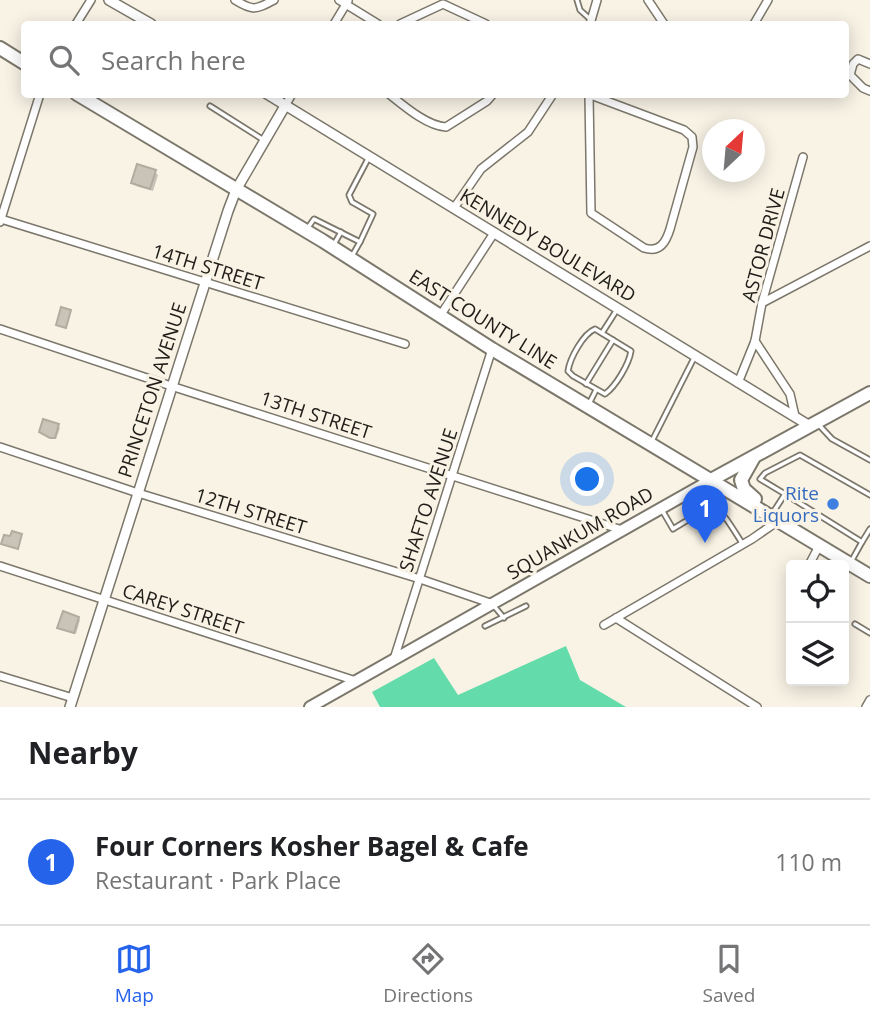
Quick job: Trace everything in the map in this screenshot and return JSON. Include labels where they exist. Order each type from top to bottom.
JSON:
[{"type":"main road","points":[[0,48],[21,61]]},
{"type":"main road","name":"EAST COUNTY LINE","points":[[84,98],[351,258],[492,349],[870,576]]},
{"type":"main road","name":"SQUANKUM ROAD","points":[[310,707],[689,492],[870,393]]},
{"type":"main road","points":[[754,456],[741,480],[744,489],[754,497],[758,508]]},
{"type":"street","points":[[78,21],[91,0]]},
{"type":"street","points":[[110,0],[146,21]]},
{"type":"street","points":[[234,0],[251,9],[274,0]]},
{"type":"street","points":[[591,21],[597,0]]},
{"type":"street","points":[[648,0],[662,21]]},
{"type":"street","points":[[756,21],[768,0]]},
{"type":"street","points":[[335,21],[344,1],[374,21]]},
{"type":"street","points":[[406,21],[443,4],[480,21]]},
{"type":"street","points":[[870,64],[858,59],[853,64],[850,75],[870,91]]},
{"type":"street","points":[[1,221],[39,98]]},
{"type":"street","name":"KENNEDY BOULEVARD","points":[[273,98],[738,383],[813,424]]},
{"type":"street","name":"PRINCETON AVENUE","points":[[72,703],[171,386],[236,190],[290,98]]},
{"type":"street","points":[[395,98],[438,127],[446,127],[490,98]]},
{"type":"street","points":[[454,208],[481,169],[528,132],[550,98]]},
{"type":"street","points":[[589,98],[591,213],[644,247],[660,247],[666,242],[670,229],[693,147],[692,137],[684,130],[597,98]]},
{"type":"street","name":"ASTOR DRIVE","points":[[738,383],[755,341],[762,303],[803,157]]},
{"type":"street","name":"14TH STREET","points":[[1,221],[405,344]]},
{"type":"street","points":[[440,316],[494,233]]},
{"type":"street","points":[[762,303],[870,246]]},
{"type":"street","name":"13TH STREET","points":[[0,329],[623,530]]},
{"type":"street","points":[[755,341],[790,394],[795,416]]},
{"type":"street","name":"SHAFTO AVENUE","points":[[394,661],[492,349]]},
{"type":"street","name":"12TH STREET","points":[[0,447],[493,604]]},
{"type":"street","points":[[604,625],[742,544],[775,518]]},
{"type":"street","points":[[812,560],[819,546]]},
{"type":"street","name":"CAREY STREET","points":[[0,566],[356,681]]},
{"type":"street","points":[[616,618],[757,707]]},
{"type":"street","points":[[0,676],[72,703]]},
{"type":"street","points":[[866,707],[870,700]]},
{"type":"lane","points":[[577,0],[580,10],[590,21]]},
{"type":"lane","points":[[210,106],[264,140]]},
{"type":"lane","points":[[351,258],[373,214],[352,202],[349,195],[369,157]]},
{"type":"lane","points":[[305,230],[314,219],[360,242]]},
{"type":"lane","points":[[333,247],[341,232]]},
{"type":"lane","points":[[602,333],[618,308]]},
{"type":"lane","points":[[595,329],[613,340],[629,349],[632,355],[608,393],[596,390],[570,374],[568,368],[588,332],[595,329]]},
{"type":"lane","points":[[586,384],[613,340]]},
{"type":"lane","points":[[651,443],[695,356]]},
{"type":"lane","points":[[588,405],[596,390]]},
{"type":"lane","points":[[813,424],[832,439],[870,460]]},
{"type":"lane","points":[[862,542],[760,480],[765,473],[800,455],[870,495]]},
{"type":"lane","points":[[689,492],[701,512]]},
{"type":"lane","points":[[775,518],[785,494]]},
{"type":"lane","points":[[661,509],[673,529],[708,508],[716,508],[723,512],[742,544]]},
{"type":"lane","points":[[850,564],[870,529]]},
{"type":"lane","points":[[493,604],[504,618]]},
{"type":"lane","points":[[485,626],[526,606]]},
{"type":"lane","points":[[855,624],[870,633]]},
{"type":"green space","points":[[566,646],[580,680],[626,707],[380,707],[372,692],[434,658],[458,695]]},
{"type":"building","points":[[137,164],[156,170],[150,189],[131,183]]},
{"type":"building","points":[[61,307],[71,310],[66,328],[56,325]]},
{"type":"building","points":[[43,419],[59,424],[55,438],[39,432]]},
{"type":"building","points":[[12,531],[22,534],[18,549],[1,544],[4,535],[10,536]]},
{"type":"building","points":[[63,611],[79,617],[74,633],[57,628]]},
{"type":"place","name":"Rite Liquors","points":[[833,504]]},
{"type":"place","name":"Four Corners Kosher Bagel & Cafe","points":[[705,543]]}]
